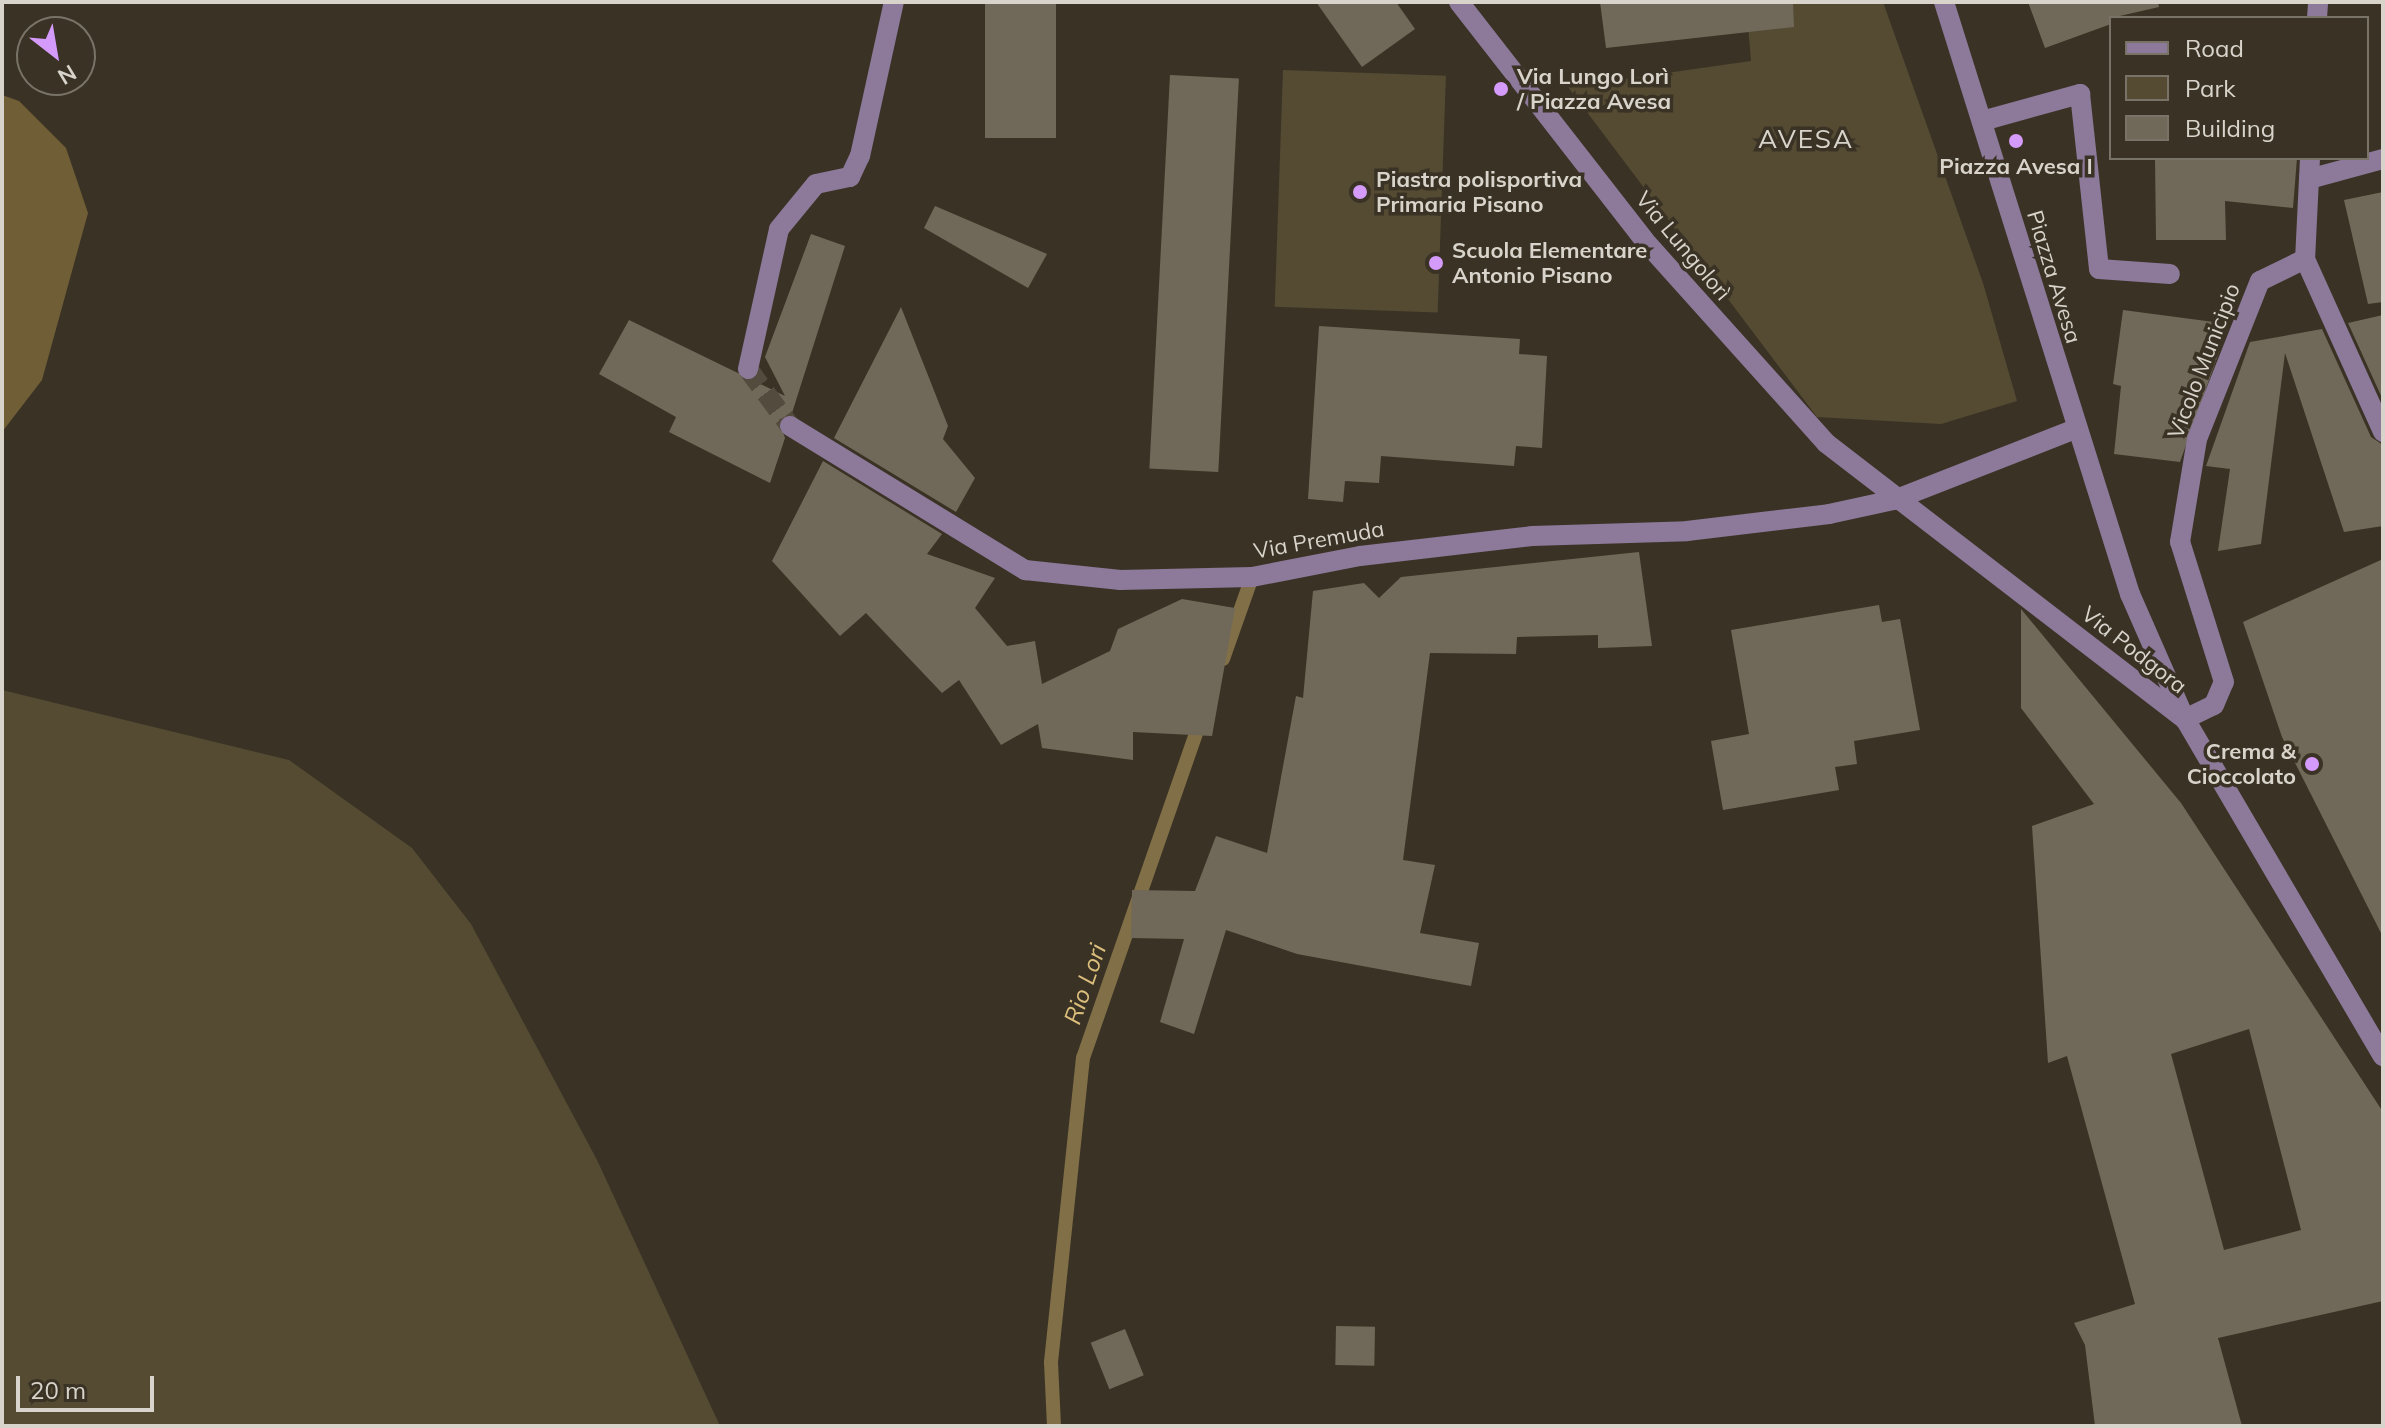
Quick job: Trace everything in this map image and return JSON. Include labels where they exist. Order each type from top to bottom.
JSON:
[{"type":"street","points":[[748,369],[779,229],[816,184],[850,177],[860,156],[894,2]]},
{"type":"street","name":"Via Lungolorì","points":[[1459,2],[1644,240],[1826,443],[1894,500]]},
{"type":"street","name":"Piazza Avesa","points":[[1944,2],[2075,429],[2130,594],[2185,719]]},
{"type":"street","points":[[1982,121],[2080,94],[2099,269],[2170,274]]},
{"type":"street","points":[[2383,159],[2309,168],[2305,259],[2383,432]]},
{"type":"street","name":"Vicolo Municipio","points":[[2185,719],[2214,705],[2224,682],[2180,542],[2197,439],[2260,281],[2305,259]]},
{"type":"street","name":"Via Premuda","points":[[790,426],[1025,570],[1120,580],[1252,577],[1392,552],[1532,536],[1687,531],[1894,500]]},
{"type":"street","points":[[1894,500],[2075,429]]},
{"type":"street","name":"Via Podgora","points":[[1894,500],[2185,719],[2383,1056]]},
{"type":"green space","points":[[1746,2],[1883,2],[1983,283],[2017,401],[1941,424],[1817,417],[1568,87],[1751,61]]},
{"type":"green space","name":"Piastra polisportiva Primaria Pisano","points":[[1283,70],[1446,76],[1438,313],[1275,307]]},
{"type":"green space","points":[[2,690],[289,760],[412,848],[471,924],[597,1160],[720,1426],[2,1426]]},
{"type":"shaded area","points":[[2,95],[19,101],[66,148],[88,213],[42,380],[2,432]]},
{"type":"building","points":[[985,2],[1056,2],[1056,138],[985,138]]},
{"type":"building","points":[[1316,2],[1396,2],[1415,29],[1362,67]]},
{"type":"building","points":[[1600,2],[1793,2],[1794,27],[1606,48]]},
{"type":"building","points":[[2028,2],[2158,2],[2159,7],[2109,16],[2109,25],[2045,48]]},
{"type":"building","points":[[1170,75],[1239,79],[1218,472],[1149,468]]},
{"type":"building","points":[[2155,160],[2297,160],[2293,208],[2225,201],[2226,240],[2156,240]]},
{"type":"building","points":[[2383,192],[2383,302],[2368,304],[2344,200]]},
{"type":"building","points":[[935,206],[1047,254],[1028,288],[924,228]]},
{"type":"building","points":[[811,234],[845,246],[792,413],[779,420],[785,438],[770,483],[669,432],[676,417],[599,374],[629,320],[785,396],[765,357]]},
{"type":"building","points":[[901,307],[948,426],[943,439],[975,478],[956,512],[834,438]]},
{"type":"building","points":[[2123,310],[2229,324],[2180,462],[2114,454],[2121,386],[2113,384]]},
{"type":"building","points":[[2383,315],[2383,400],[2348,323]]},
{"type":"building","points":[[1319,326],[1520,339],[1519,354],[1547,356],[1542,448],[1516,446],[1514,466],[1381,456],[1379,483],[1345,481],[1343,502],[1308,499]]},
{"type":"building","points":[[2322,329],[2371,437],[2383,445],[2383,526],[2344,532],[2285,353],[2261,544],[2218,551],[2230,469],[2206,466],[2250,342]]},
{"type":"building","points":[[823,461],[942,534],[927,554],[995,578],[975,608],[1007,646],[1035,641],[1042,684],[1110,651],[1118,629],[1182,599],[1235,608],[1212,736],[1133,732],[1133,760],[1042,748],[1038,724],[1001,745],[959,680],[942,693],[866,613],[840,636],[772,561]]},
{"type":"building","points":[[1639,552],[1652,646],[1598,648],[1598,635],[1517,637],[1516,654],[1430,653],[1403,860],[1435,865],[1420,933],[1479,943],[1471,986],[1297,954],[1226,930],[1194,1034],[1160,1022],[1184,939],[1131,938],[1132,890],[1195,891],[1216,836],[1267,853],[1296,696],[1303,698],[1313,591],[1364,583],[1379,598],[1401,577]]},
{"type":"building","points":[[2383,559],[2383,937],[2282,737],[2243,622]]},
{"type":"building","points":[[1879,605],[1882,622],[1900,619],[1920,730],[1854,741],[1857,764],[1835,767],[1839,790],[1723,810],[1711,741],[1749,734],[1731,630]]},
{"type":"building","points":[[2021,609],[2181,803],[2383,1112],[2383,1301],[2218,1338],[2242,1426],[2095,1426],[2085,1345],[2074,1323],[2135,1304],[2067,1056],[2048,1063],[2032,826],[2094,804],[2021,708]],"holes":[[[2249,1029],[2301,1230],[2224,1250],[2171,1054]]]},
{"type":"building","points":[[1336,1326],[1375,1327],[1374,1366],[1335,1365]]},
{"type":"building","points":[[1125,1329],[1144,1375],[1109,1389],[1091,1343]]},
{"type":"waterway","name":"Rio Lori","points":[[1223,659],[1252,577]]},
{"type":"waterway","name":"Rio Lori","points":[[1054,1426],[1051,1362],[1083,1058],[1201,720]]},
{"type":"tunnel","points":[[748,369],[790,426]]},
{"type":"place","name":"Via Lungo Lorì / Piazza Avesa","points":[[1501,89]]},
{"type":"place","name":"Piazza Avesa I","points":[[2016,141]]},
{"type":"place","name":"Piastra polisportiva Primaria Pisano","points":[[1360,192]]},
{"type":"place","name":"Scuola Elementare Antonio Pisano","points":[[1436,263]]},
{"type":"place","name":"Crema & Cioccolato","points":[[2312,764]]},
{"type":"district","name":"AVESA","points":[[1806,139]]}]
